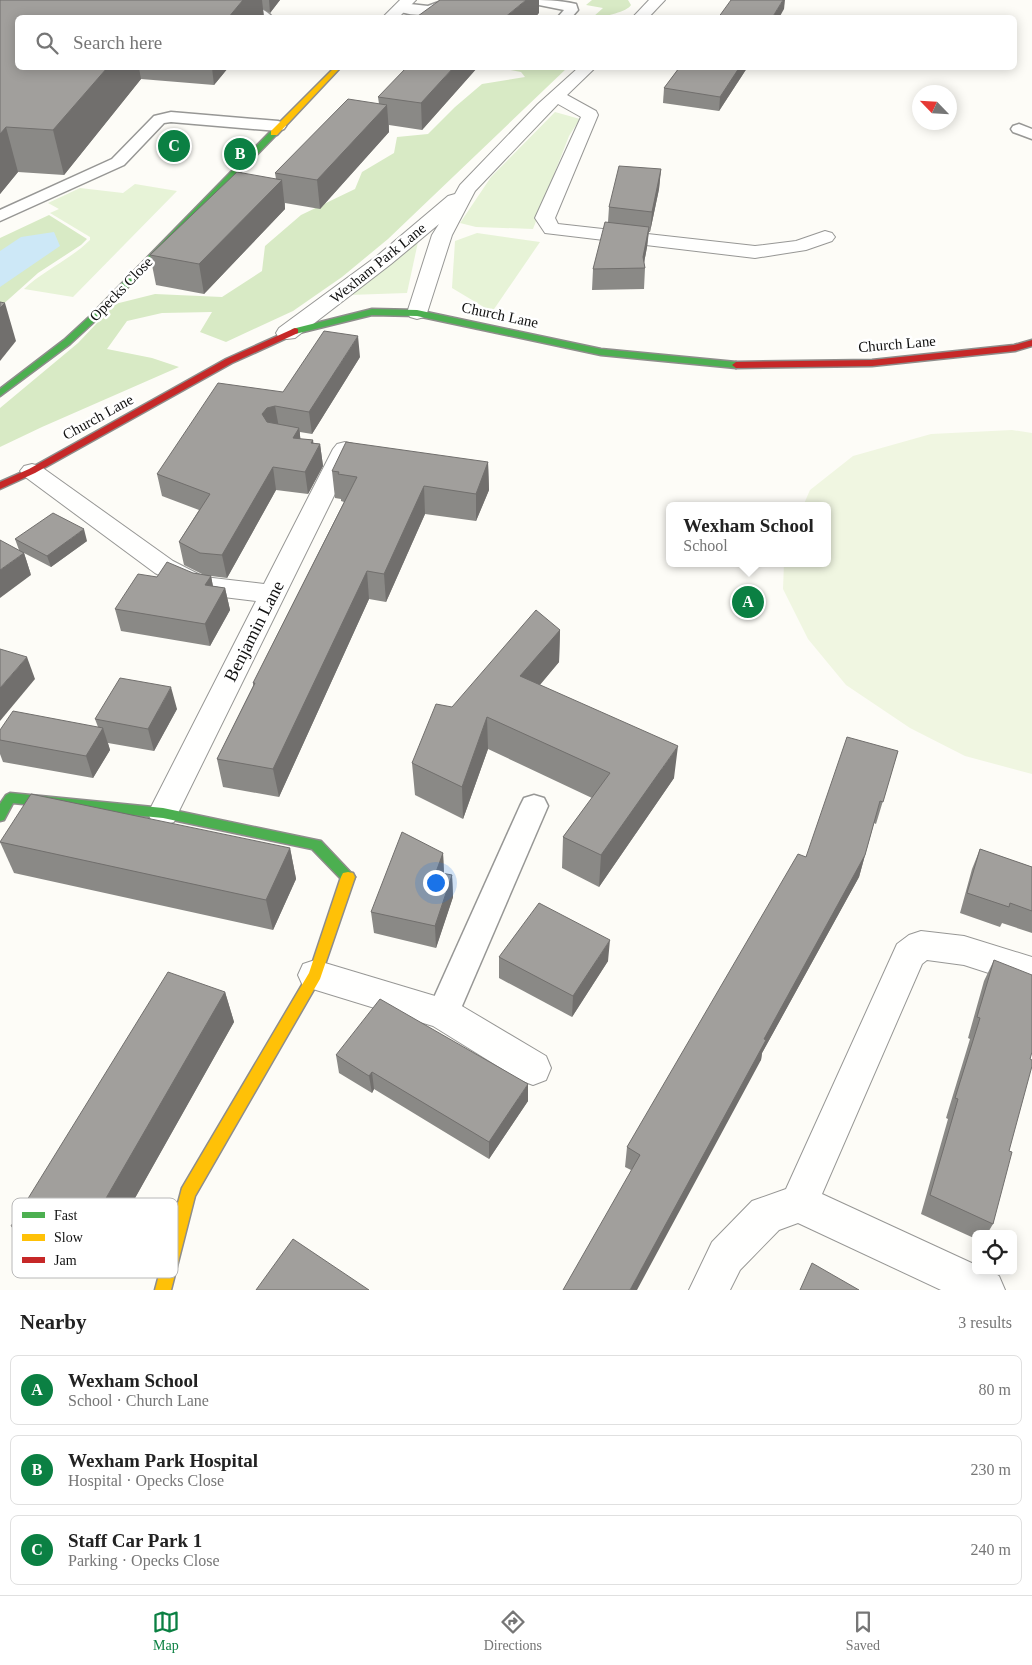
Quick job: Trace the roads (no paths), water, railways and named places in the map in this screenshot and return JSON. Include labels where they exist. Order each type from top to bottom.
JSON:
[{"type":"street","points":[[642,15],[658,0]]},
{"type":"street","points":[[392,15],[405,3]]},
{"type":"street","name":"Opecks Close","points":[[0,393],[67,342],[92,319],[278,126],[335,70]]},
{"type":"street","name":"Wexham Park Lane","points":[[287,333],[384,260],[467,190],[556,96],[585,70]]},
{"type":"street","points":[[556,96],[590,115],[545,218],[552,228],[586,234],[755,252],[799,246],[825,238]]},
{"type":"street","name":"Wexham Park Lane","points":[[417,313],[442,236],[467,190]]},
{"type":"street","name":"Church Lane","points":[[0,486],[32,471],[229,361],[287,333],[372,312],[417,313],[601,352],[734,365],[872,363],[1015,348],[1032,343]]},
{"type":"street","name":"Benjamin Lane","points":[[163,813],[345,449]]},
{"type":"street","points":[[32,471],[173,572],[199,585],[273,594]]},
{"type":"street","points":[[0,816],[10,798],[163,813],[316,845],[348,876],[315,975],[188,1193],[178,1232]]},
{"type":"street","points":[[799,1203],[909,954],[922,944],[942,945],[970,951],[1032,972]]},
{"type":"street","points":[[315,975],[442,1013],[533,1068]]},
{"type":"street","points":[[709,1290],[726,1256],[766,1215],[799,1203],[984,1290]]},
{"type":"lane","points":[[405,3],[429,11],[442,7],[453,0]]},
{"type":"lane","points":[[534,0],[572,8],[565,15]]},
{"type":"lane","points":[[194,15],[201,8],[214,3],[226,2],[247,6],[262,15]]},
{"type":"lane","points":[[0,216],[118,162],[159,119],[171,117],[278,126]]},
{"type":"lane","points":[[442,1013],[534,806]]},
{"type":"water","points":[[54,232],[60,246],[0,287],[0,251],[21,237]]},
{"type":"place","name":"Staff Car Park 1","points":[[174,146]]},
{"type":"place","name":"Wexham Park Hospital","points":[[240,154]]},
{"type":"place","name":"Wexham School","points":[[748,602]]}]
